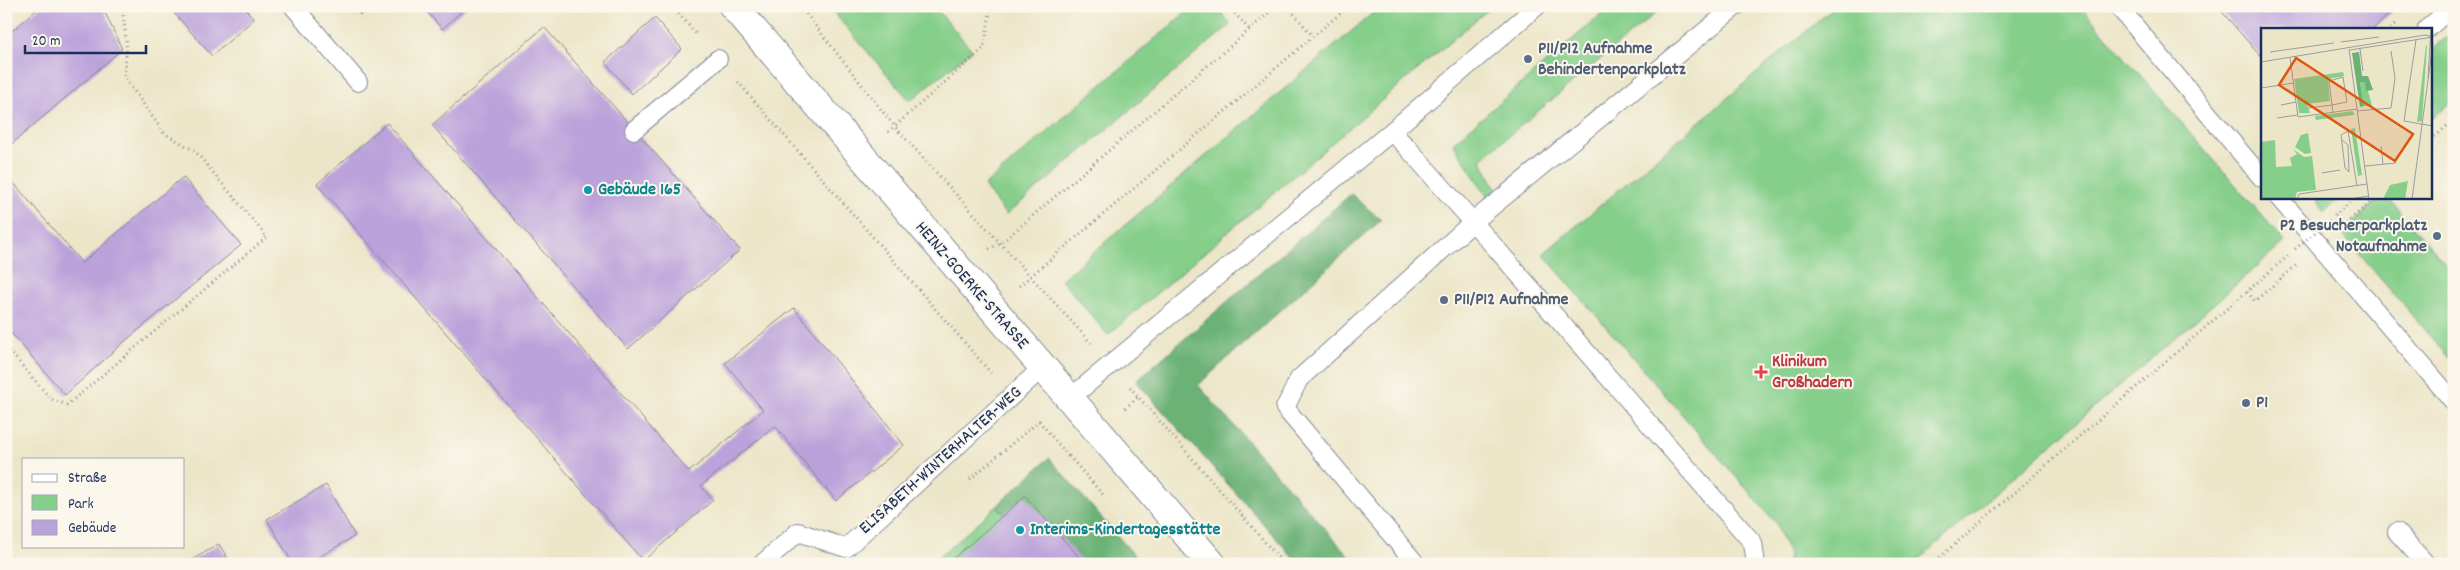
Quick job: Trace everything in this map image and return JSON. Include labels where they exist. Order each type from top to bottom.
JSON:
[{"type":"street","name":"HEINZ-GOERKE-STRASSE","points":[[733,6],[952,264],[1212,564]]},
{"type":"lane","points":[[293,6],[358,82]]},
{"type":"lane","points":[[1070,399],[1390,132],[1536,6]]},
{"type":"lane","points":[[1416,564],[1285,408],[1298,379],[1473,222],[1736,6]]},
{"type":"lane","points":[[2118,6],[2261,175]]},
{"type":"lane","points":[[2428,28],[2453,6]]},
{"type":"lane","points":[[634,130],[718,59]]},
{"type":"lane","points":[[1390,132],[1406,146],[1753,543],[1756,564]]},
{"type":"lane","points":[[2280,199],[2454,402]]},
{"type":"lane","name":"ELISABETH-WINTERHALTER-WEG","points":[[762,564],[798,532],[846,548],[1042,368]]},
{"type":"lane","points":[[2397,532],[2426,564]]},
{"type":"path","points":[[6,347],[52,399],[67,405],[267,237],[195,151],[164,132],[124,77],[127,48],[122,6]]},
{"type":"path","points":[[672,6],[1012,396],[1039,421],[1069,457]]},
{"type":"path","points":[[800,6],[894,126],[1110,365],[1284,564]]},
{"type":"path","points":[[887,132],[984,48],[991,6]]},
{"type":"path","points":[[1228,6],[1250,30]]},
{"type":"path","points":[[952,264],[1001,243],[1277,6]]},
{"type":"path","points":[[1287,6],[1314,36]]},
{"type":"path","points":[[992,309],[1349,6]]},
{"type":"path","points":[[2432,139],[2454,120]]},
{"type":"path","points":[[1932,564],[2354,199]]},
{"type":"path","points":[[2247,292],[2255,301],[2375,199]]},
{"type":"path","points":[[965,483],[1039,421]]},
{"type":"green space","points":[[828,6],[934,6],[972,50],[910,101]]},
{"type":"green space","points":[[1193,6],[1216,6],[1231,24],[1006,215],[984,186]]},
{"type":"green space","points":[[1381,6],[1492,6],[1108,335],[1061,280]]},
{"type":"green space","points":[[1611,6],[1664,6],[1481,159],[1497,191],[1488,198],[1453,143]]},
{"type":"green space","points":[[1836,6],[2080,6],[2285,242],[1914,564],[1787,564],[1789,555],[1776,523],[1543,254]]},
{"type":"green space","points":[[2454,31],[2454,99],[2432,118],[2432,50]]},
{"type":"green space","points":[[1351,194],[1381,220],[1198,385],[1356,564],[1299,564],[1136,381]]},
{"type":"green space","points":[[2315,199],[2339,199],[2323,213]]},
{"type":"green space","points":[[2380,199],[2389,199],[2454,274],[2454,364],[2341,233]]},
{"type":"green space","points":[[1049,458],[1142,564],[1048,564],[997,506]]},
{"type":"green space","points":[[997,506],[1048,564],[931,564]]},
{"type":"building","points":[[41,6],[102,6],[122,49],[6,149],[6,36]]},
{"type":"building","points":[[168,6],[243,6],[254,19],[212,56]]},
{"type":"building","points":[[353,6],[370,6],[360,15]]},
{"type":"building","points":[[422,6],[468,6],[442,29]]},
{"type":"building","points":[[2217,6],[2399,6],[2374,28],[2261,28],[2261,57]]},
{"type":"building","points":[[655,18],[682,49],[632,94],[605,62]]},
{"type":"building","name":"Gebäude 165","points":[[544,27],[740,250],[628,349],[432,125]]},
{"type":"building","points":[[387,123],[689,472],[763,410],[725,363],[794,308],[904,445],[836,501],[775,426],[701,486],[713,500],[643,561],[317,184]]},
{"type":"building","points":[[6,174],[82,263],[183,177],[241,245],[124,342],[65,395],[6,327]]},
{"type":"building","points":[[326,485],[355,536],[307,564],[293,564],[267,519]]},
{"type":"building","name":"Interims-Kindertagesstätte","points":[[1025,496],[1085,564],[947,564]]},
{"type":"building","points":[[219,544],[231,564],[185,564]]},
{"type":"place","name":"P11/P12 Aufnahme Behindertenparkplatz","points":[[1528,59]]},
{"type":"place","name":"Gebäude 165","points":[[588,190]]},
{"type":"place","name":"P2 Besucherparkplatz Notaufnahme","points":[[2437,236]]},
{"type":"place","name":"P11/P12 Aufnahme","points":[[1444,300]]},
{"type":"place","name":"Klinikum Großhadern","points":[[1761,372]]},
{"type":"place","name":"P1","points":[[2246,403]]},
{"type":"place","name":"Interims-Kindertagesstätte","points":[[1020,530]]}]
